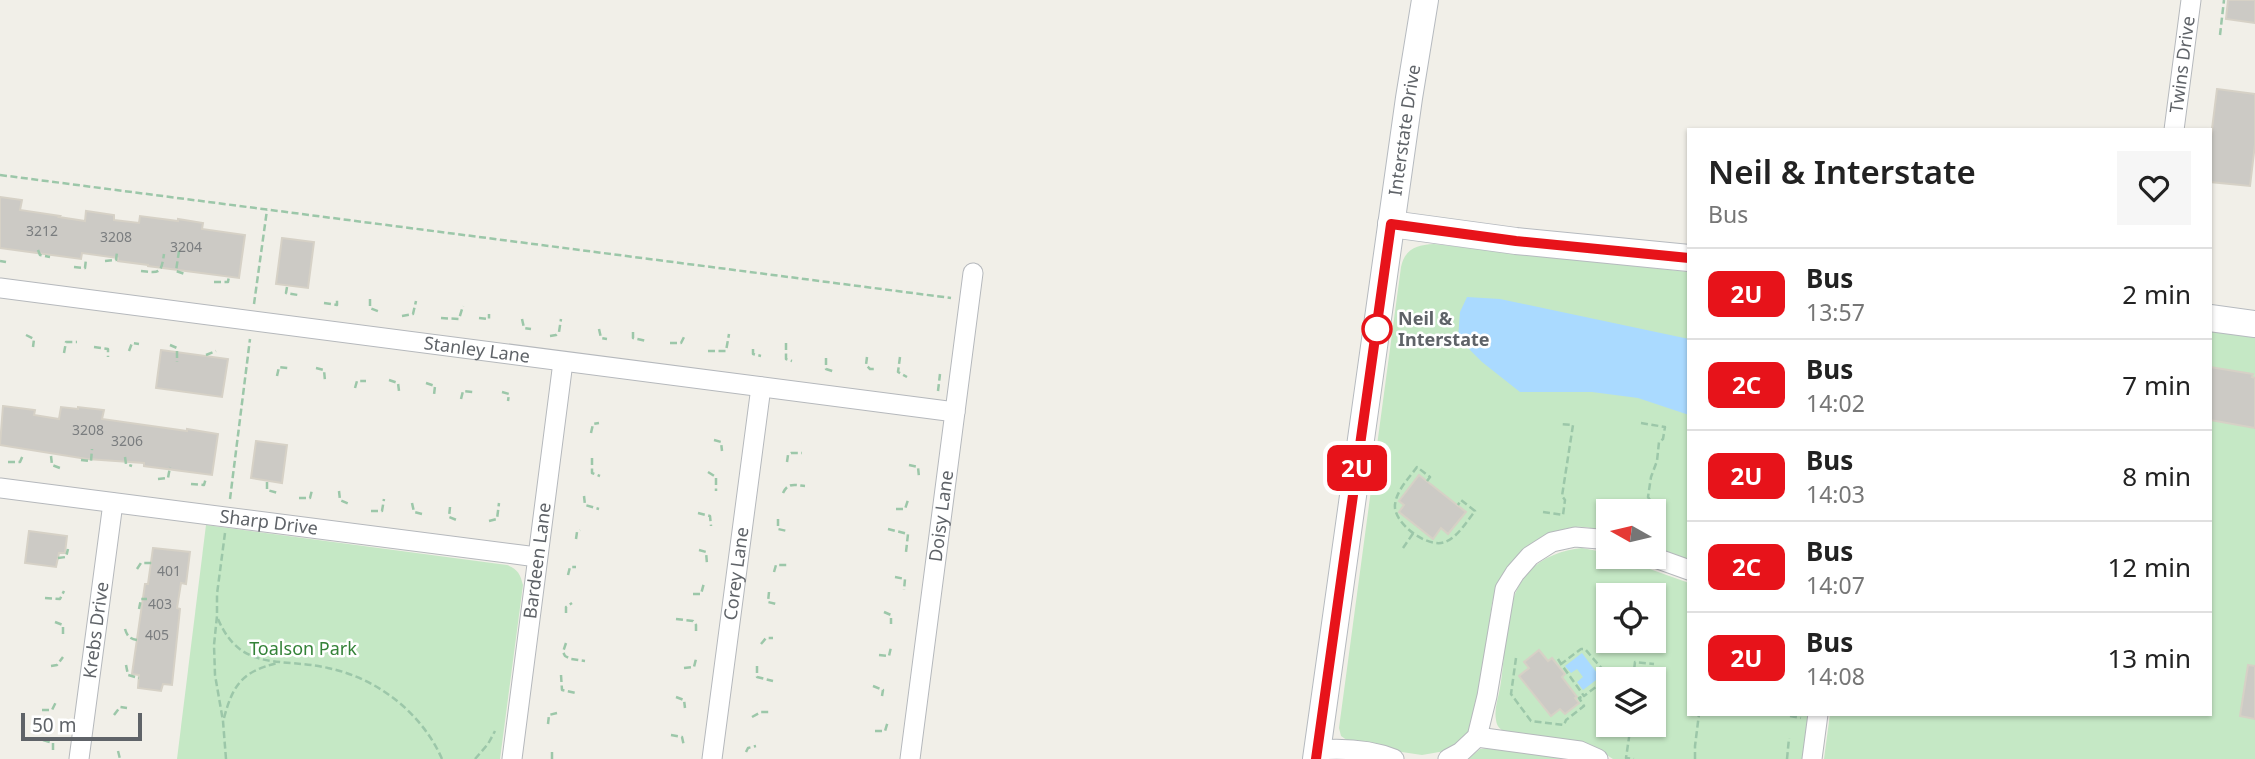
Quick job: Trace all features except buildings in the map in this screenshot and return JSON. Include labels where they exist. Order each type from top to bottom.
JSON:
[{"type":"main road","name":"Interstate Drive","points":[[1322,756],[1391,224],[1425,0]]},
{"type":"main road","points":[[1391,224],[1516,241],[1687,258]]},
{"type":"main road","points":[[2212,318],[2255,324]]},
{"type":"street","name":"Twins Drive","points":[[2174,128],[2191,0]]},
{"type":"street","name":"Doisy Lane","points":[[910,759],[973,273]]},
{"type":"street","name":"Stanley Lane","points":[[0,288],[955,412]]},
{"type":"street","name":"Bardeen Lane","points":[[512,759],[564,362]]},
{"type":"street","name":"Corey Lane","points":[[712,759],[761,387]]},
{"type":"street","name":"Sharp Drive","points":[[0,488],[537,557]]},
{"type":"street","name":"Krebs Drive","points":[[79,759],[113,503]]},
{"type":"street","points":[[1448,759],[1461,752],[1477,737],[1487,696],[1505,589],[1515,573],[1530,556],[1552,542],[1575,537],[1596,539]]},
{"type":"street","points":[[1666,562],[1687,569]]},
{"type":"street","points":[[1812,759],[1818,716]]},
{"type":"street","points":[[1477,737],[1580,751],[1598,759]]},
{"type":"street","points":[[1322,756],[1343,748],[1394,759]]},
{"type":"path","points":[[2220,35],[2224,0]]},
{"type":"path","points":[[0,175],[951,298]]},
{"type":"path","points":[[254,311],[267,209]]},
{"type":"path","points":[[38,250],[40,255],[50,257]]},
{"type":"path","points":[[179,251],[176,271],[186,274]]},
{"type":"path","points":[[105,261],[116,260],[117,252]]},
{"type":"path","points":[[141,271],[158,272],[162,267],[164,254]]},
{"type":"path","points":[[74,267],[85,268],[86,258]]},
{"type":"path","points":[[0,261],[6,262]]},
{"type":"path","points":[[214,282],[228,282],[229,276]]},
{"type":"path","points":[[287,287],[286,293],[298,295]]},
{"type":"path","points":[[324,303],[337,305],[337,299]]},
{"type":"path","points":[[370,299],[370,308],[380,312]]},
{"type":"path","points":[[402,316],[413,314],[416,301]]},
{"type":"path","points":[[441,318],[459,319],[463,306]]},
{"type":"path","points":[[479,318],[489,319],[489,314]]},
{"type":"path","points":[[522,319],[524,328],[531,329]]},
{"type":"path","points":[[550,336],[559,332],[561,319]]},
{"type":"path","points":[[599,329],[601,338],[607,339]]},
{"type":"path","points":[[229,504],[251,331]]},
{"type":"path","points":[[633,332],[634,338],[646,341]]},
{"type":"path","points":[[708,351],[726,351],[729,334]]},
{"type":"path","points":[[26,335],[34,339],[33,347]]},
{"type":"path","points":[[670,343],[681,343],[684,337]]},
{"type":"path","points":[[64,353],[66,342],[77,342]]},
{"type":"path","points":[[129,351],[132,343],[139,344]]},
{"type":"path","points":[[786,343],[786,359],[792,361]]},
{"type":"path","points":[[170,345],[177,348],[177,362]]},
{"type":"path","points":[[94,346],[108,349],[108,358]]},
{"type":"path","points":[[753,349],[753,355],[761,356]]},
{"type":"path","points":[[206,355],[216,351]]},
{"type":"path","points":[[867,357],[866,365],[875,369]]},
{"type":"path","points":[[900,357],[898,372],[907,377]]},
{"type":"path","points":[[827,358],[826,369],[835,372]]},
{"type":"path","points":[[277,376],[279,367],[288,368]]},
{"type":"path","points":[[316,368],[324,370],[325,381]]},
{"type":"path","points":[[937,397],[941,372]]},
{"type":"path","points":[[389,380],[398,383],[398,391]]},
{"type":"path","points":[[355,388],[357,381],[366,381]]},
{"type":"path","points":[[426,383],[435,386],[434,395]]},
{"type":"path","points":[[461,399],[463,391],[473,392]]},
{"type":"path","points":[[502,392],[509,394],[508,401]]},
{"type":"path","points":[[591,433],[593,424],[599,423]]},
{"type":"path","points":[[1641,423],[1665,428],[1651,477],[1649,499]]},
{"type":"path","points":[[1543,512],[1563,515],[1565,500],[1562,496],[1573,425],[1560,424]]},
{"type":"path","points":[[714,440],[721,442],[722,451]]},
{"type":"path","points":[[81,460],[91,461],[92,449]]},
{"type":"path","points":[[787,462],[791,453],[803,453]]},
{"type":"path","points":[[8,462],[20,463],[23,455]]},
{"type":"path","points":[[51,456],[52,465],[60,468]]},
{"type":"path","points":[[125,457],[126,464],[132,466]]},
{"type":"path","points":[[592,458],[592,473],[600,476]]},
{"type":"path","points":[[909,465],[918,467],[919,477]]},
{"type":"path","points":[[158,479],[168,478],[170,467]]},
{"type":"path","points":[[1427,481],[1430,477],[1417,467],[1395,502],[1395,515],[1399,521],[1429,543],[1439,544],[1450,540],[1475,511],[1461,500],[1458,505]]},
{"type":"path","points":[[708,472],[716,477],[716,491]]},
{"type":"path","points":[[191,485],[204,485],[205,478]]},
{"type":"path","points":[[267,482],[267,490],[278,494]]},
{"type":"path","points":[[783,493],[786,486],[805,486]]},
{"type":"path","points":[[299,498],[310,498],[312,490]]},
{"type":"path","points":[[340,491],[340,500],[349,504]]},
{"type":"path","points":[[584,496],[585,505],[599,509]]},
{"type":"path","points":[[371,511],[382,511],[384,499]]},
{"type":"path","points":[[896,509],[905,509],[908,500]]},
{"type":"path","points":[[412,503],[414,512],[422,514]]},
{"type":"path","points":[[489,521],[497,519],[499,503]]},
{"type":"path","points":[[450,508],[449,517],[459,522]]},
{"type":"path","points":[[698,513],[710,516],[711,526]]},
{"type":"path","points":[[778,519],[778,529],[787,531]]},
{"type":"path","points":[[888,529],[908,534],[906,552]]},
{"type":"path","points":[[226,530],[217,594],[214,645],[215,675],[226,759]]},
{"type":"path","points":[[576,539],[580,530]]},
{"type":"path","points":[[1403,548],[1414,532]]},
{"type":"path","points":[[58,558],[66,557],[68,549]]},
{"type":"path","points":[[699,550],[706,552],[707,564]]},
{"type":"path","points":[[137,569],[144,562],[152,562]]},
{"type":"path","points":[[774,572],[776,565],[788,565]]},
{"type":"path","points":[[568,575],[570,567],[576,567]]},
{"type":"path","points":[[895,577],[905,579],[904,590]]},
{"type":"path","points":[[692,594],[702,594],[704,583]]},
{"type":"path","points":[[45,598],[60,599],[64,591]]},
{"type":"path","points":[[769,592],[768,602],[776,604]]},
{"type":"path","points":[[139,609],[141,599],[147,598]]},
{"type":"path","points":[[566,613],[566,607],[572,603]]},
{"type":"path","points":[[884,612],[891,615],[891,624]]},
{"type":"path","points":[[217,615],[229,640],[250,655],[279,663],[326,667],[355,675],[375,685],[409,713],[442,759]]},
{"type":"path","points":[[676,619],[693,621],[696,632]]},
{"type":"path","points":[[55,622],[63,625],[64,634]]},
{"type":"path","points":[[125,629],[131,639],[137,640]]},
{"type":"path","points":[[761,644],[766,638],[774,638]]},
{"type":"path","points":[[566,643],[563,652],[565,656],[585,661]]},
{"type":"path","points":[[879,655],[889,656],[891,647]]},
{"type":"path","points":[[1516,658],[1511,694],[1531,721],[1564,725],[1566,720],[1584,706],[1579,698],[1609,677],[1585,649],[1581,649],[1561,664]]},
{"type":"path","points":[[51,666],[57,665],[63,657]]},
{"type":"path","points":[[684,668],[694,667],[696,659]]},
{"type":"path","points":[[1558,659],[1584,696]]},
{"type":"path","points":[[1634,667],[1635,662],[1654,664]]},
{"type":"path","points":[[223,722],[233,690],[243,679],[251,671],[279,663]]},
{"type":"path","points":[[126,665],[128,675],[139,678]]},
{"type":"path","points":[[757,666],[757,677],[773,681]]},
{"type":"path","points":[[561,675],[562,690],[576,693]]},
{"type":"path","points":[[1566,680],[1570,677]]},
{"type":"path","points":[[873,687],[883,690],[882,696]]},
{"type":"path","points":[[676,697],[684,699],[685,708]]},
{"type":"path","points":[[42,710],[52,710],[57,702]]},
{"type":"path","points":[[114,715],[120,707],[127,708]]},
{"type":"path","points":[[752,718],[761,712],[769,712]]},
{"type":"path","points":[[548,724],[549,715],[557,713]]},
{"type":"path","points":[[1695,759],[1699,716]]},
{"type":"path","points":[[874,731],[885,731],[888,721]]},
{"type":"path","points":[[475,759],[495,731]]},
{"type":"path","points":[[671,735],[682,737],[684,746]]},
{"type":"path","points":[[1629,737],[1626,758],[1634,759]]},
{"type":"path","points":[[1787,759],[1789,738]]},
{"type":"path","points":[[43,740],[53,743],[53,753]]},
{"type":"path","points":[[746,752],[748,748],[756,746]]},
{"type":"path","points":[[118,751],[120,759]]},
{"type":"path","points":[[552,752],[552,759]]},
{"type":"green space","points":[[1434,244],[1687,272],[1687,560],[1666,553],[1666,499],[1596,499],[1596,530],[1568,528],[1545,537],[1526,549],[1505,573],[1492,603],[1478,711],[1467,735],[1445,751],[1422,755],[1354,745],[1341,736],[1339,728],[1401,267],[1405,256],[1412,249]]},
{"type":"green space","points":[[2212,331],[2255,337],[2255,759],[1824,759],[1830,716],[2212,716]]},
{"type":"green space","name":"Toalson Park","points":[[206,525],[514,568],[523,585],[500,759],[177,759]]},
{"type":"green space","points":[[1582,548],[1596,551],[1596,569],[1650,569],[1687,582],[1687,716],[1809,716],[1803,759],[1613,759],[1593,746],[1510,734],[1501,729],[1497,723],[1496,708],[1509,611],[1523,578],[1540,562],[1553,555]]},
{"type":"green space","points":[[1492,748],[1566,759],[1468,759],[1480,749]]},
{"type":"water","points":[[1467,297],[1500,299],[1687,339],[1687,414],[1638,398],[1592,392],[1520,392],[1482,362],[1458,338],[1460,312]]},
{"type":"water","points":[[1582,653],[1596,672],[1596,680],[1583,690],[1577,682],[1583,677],[1577,669],[1571,673],[1565,666]]},
{"type":"bus line","name":"2U","points":[[1316,759],[1391,224],[1516,241],[1687,258]]},
{"type":"place","name":"Neil & Interstate","points":[[1377,329]]}]
